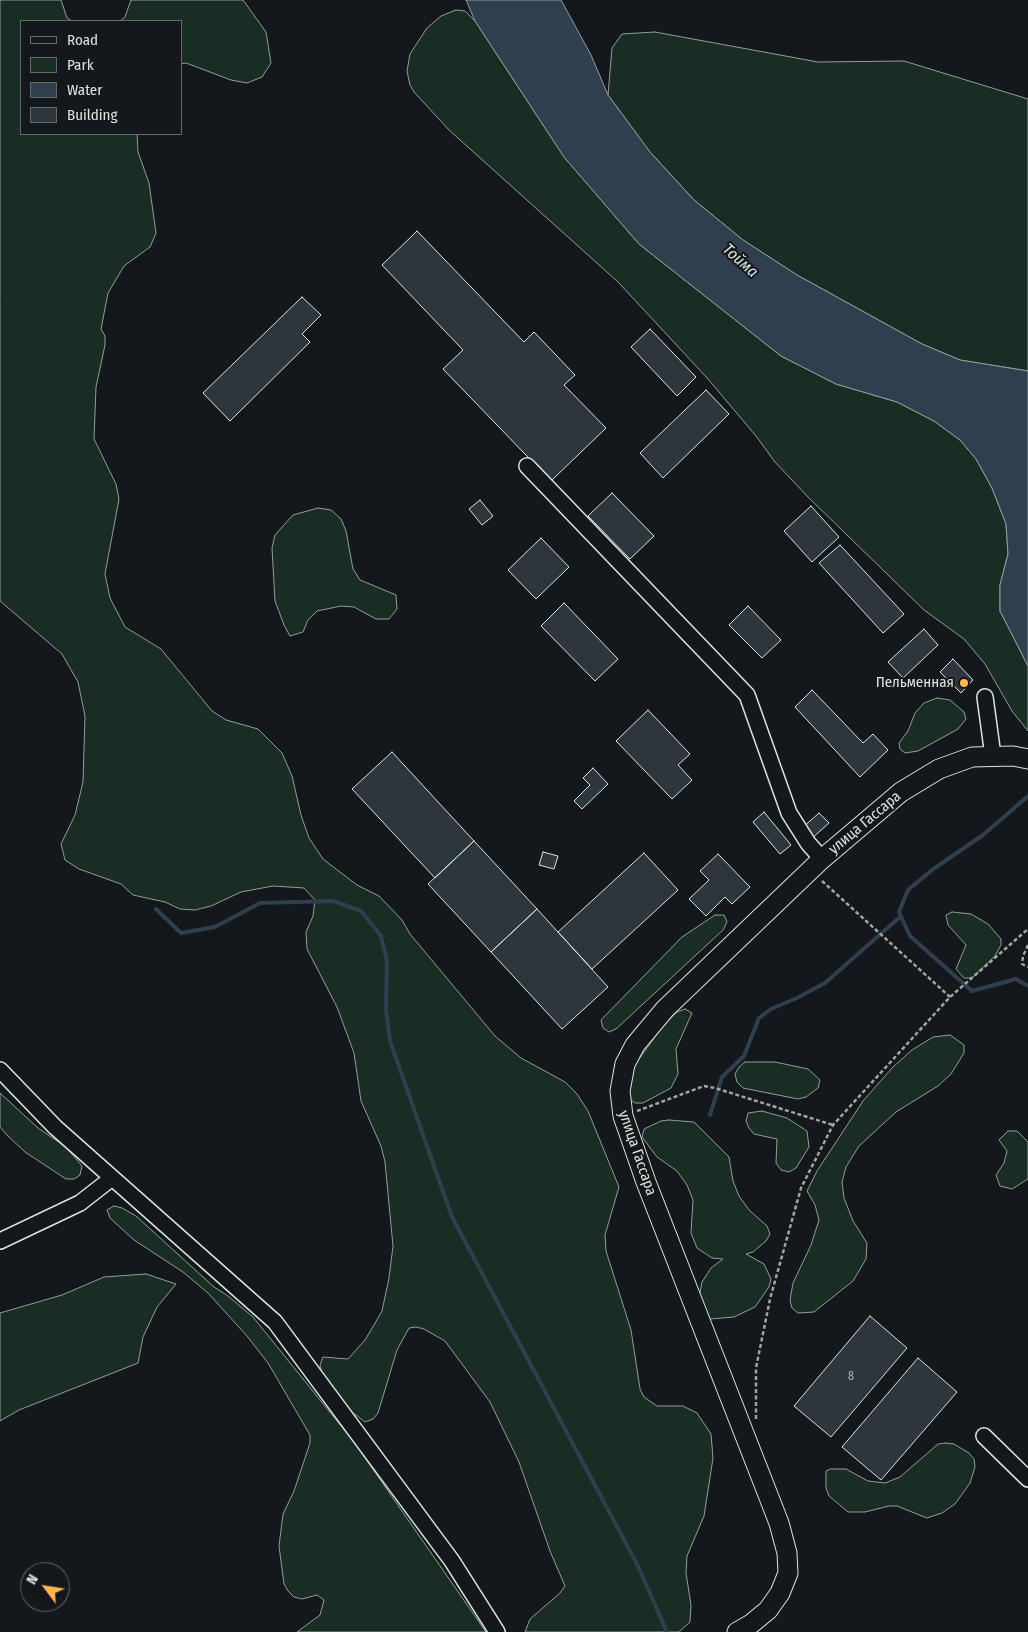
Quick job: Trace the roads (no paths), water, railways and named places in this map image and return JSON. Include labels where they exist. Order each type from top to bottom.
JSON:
[{"type":"main road","name":"улица Гассара","points":[[737,1632],[751,1624],[768,1610],[780,1593],[788,1573],[787,1554],[779,1523],[646,1182],[623,1116],[622,1078],[635,1045],[665,1009],[921,778],[955,762],[993,756],[1028,759]]},
{"type":"street","points":[[527,466],[747,695],[789,814],[824,866]]},
{"type":"street","points":[[985,697],[993,756]]},
{"type":"street","points":[[0,1070],[55,1127],[275,1322],[452,1561],[497,1632]]},
{"type":"street","points":[[0,1241],[80,1203],[112,1178]]},
{"type":"street","points":[[984,1436],[1028,1479]]},
{"type":"water","name":"Тойма","points":[[466,0],[561,0],[591,55],[608,95],[650,152],[694,200],[743,240],[797,275],[922,344],[960,360],[1028,371],[1028,666],[1000,611],[1000,585],[1008,554],[1006,524],[992,488],[976,459],[960,440],[934,421],[897,402],[836,384],[781,356],[639,244],[564,157],[475,21]]},
{"type":"waterway","points":[[1028,796],[983,835],[932,870],[908,890],[899,912],[910,936],[972,991],[1016,979],[1028,986]]},
{"type":"waterway","points":[[156,909],[181,933],[215,927],[260,903],[334,901],[361,911],[381,936],[387,961],[386,1010],[390,1041],[452,1217],[638,1566],[667,1632]]},
{"type":"waterway","points":[[710,1115],[722,1077],[744,1056],[759,1018],[771,1009],[825,983],[901,916]]},
{"type":"place","name":"Пельменная","points":[[964,683]]}]
